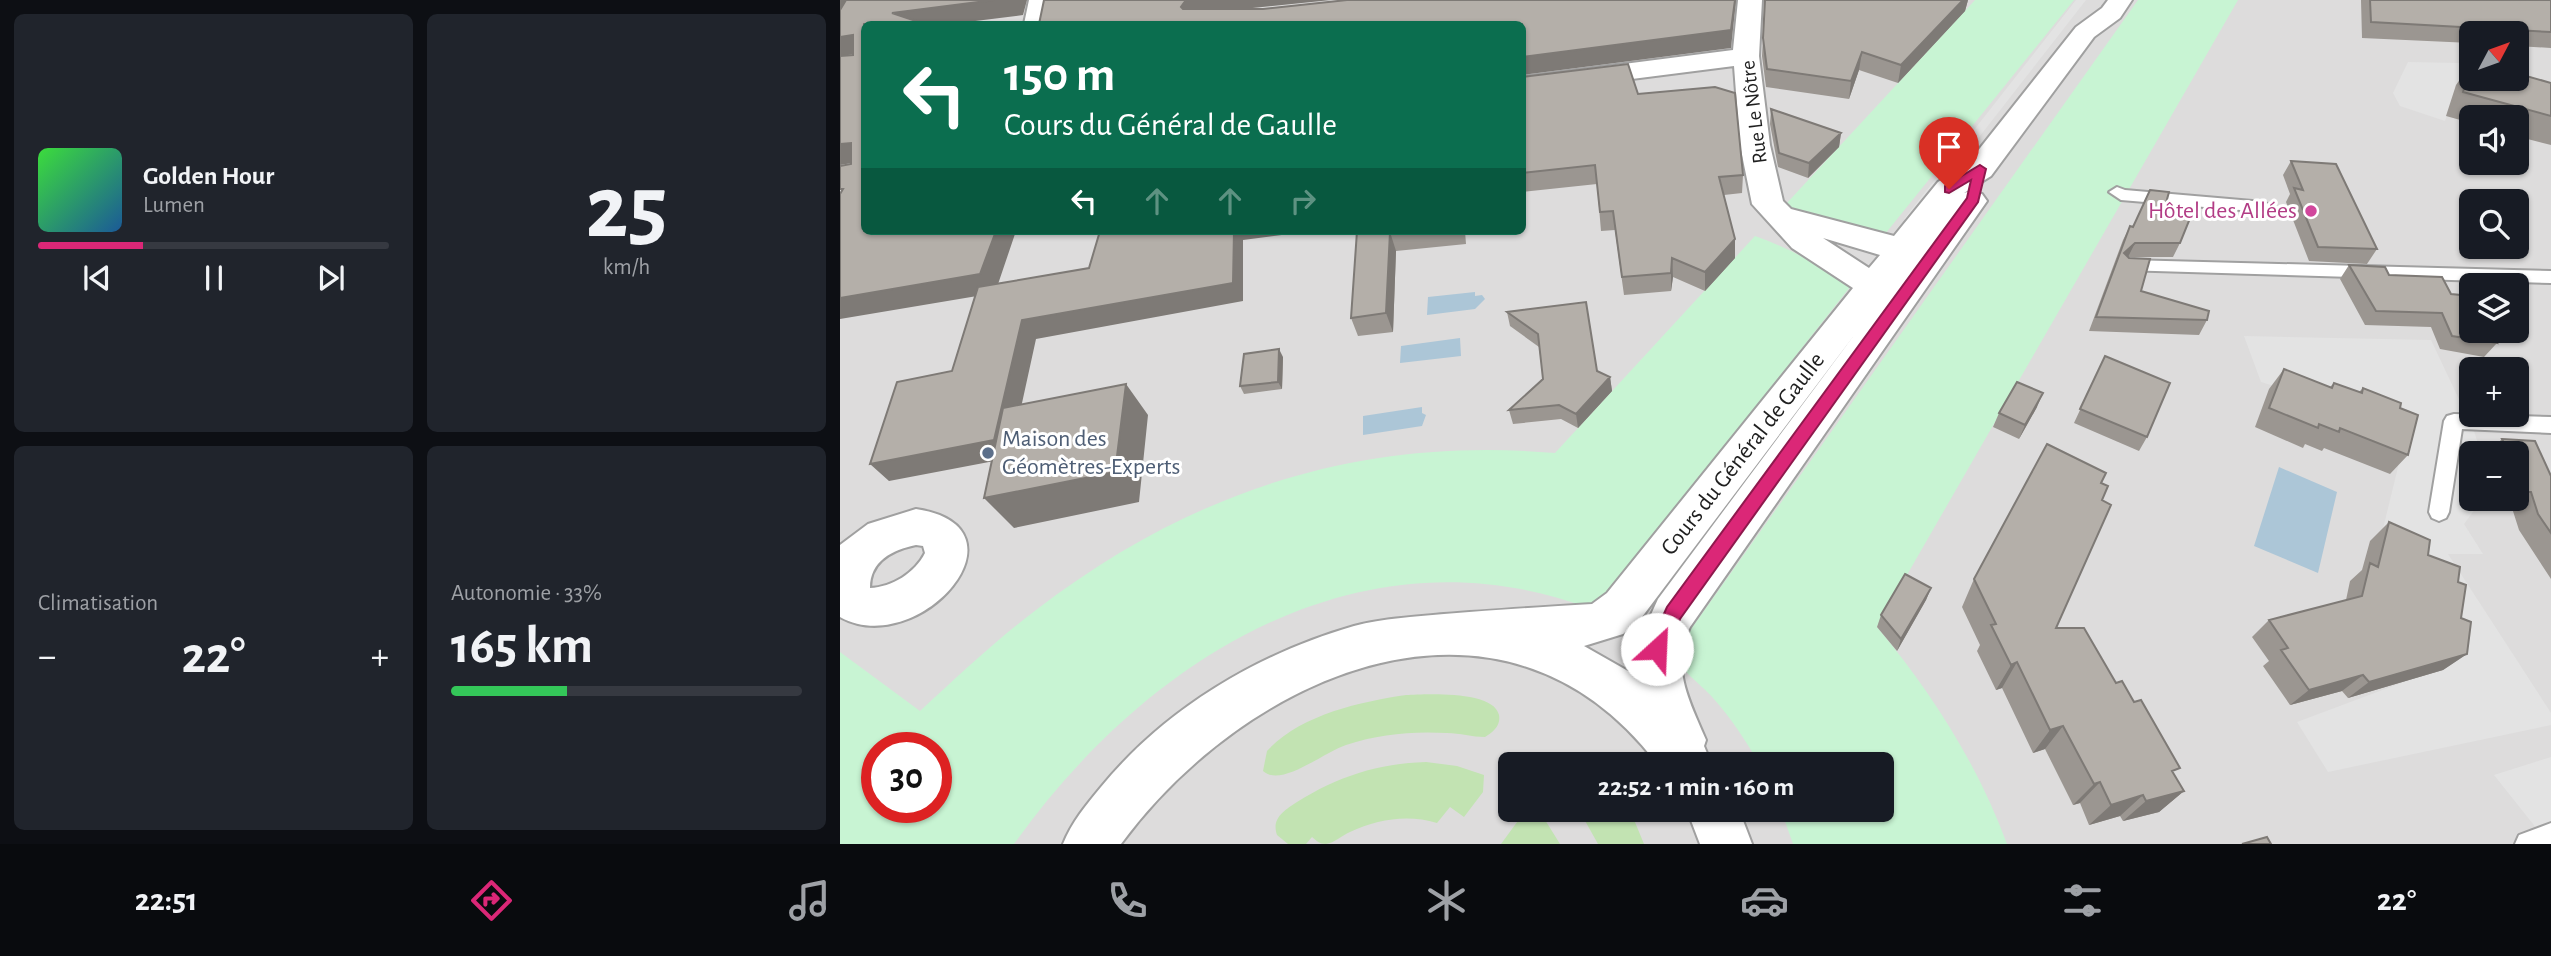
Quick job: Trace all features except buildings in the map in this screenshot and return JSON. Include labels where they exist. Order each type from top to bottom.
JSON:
[{"type":"street","points":[[1037,21],[1041,0]]},
{"type":"street","name":"Rue Le Nôtre","points":[[1750,0],[1746,56],[1755,145],[1768,204],[1804,240],[1824,255],[1856,276],[1889,290]]},
{"type":"street","name":"Cours du Général de Gaulle","points":[[2085,32],[2091,7],[2096,0]]},
{"type":"street","name":"Cours du Général de Gaulle","points":[[1688,752],[1660,684],[1657,663],[1661,635],[1889,290],[1914,256],[1973,199],[1980,169],[2085,32],[2111,13],[2120,0]]},
{"type":"street","points":[[1526,84],[1746,56]]},
{"type":"street","points":[[1782,217],[1878,242],[1914,256]]},
{"type":"street","name":"Cours du Général de Gaulle","points":[[1450,634],[1593,625],[1607,620],[1623,607],[1889,290]]},
{"type":"street","points":[[1089,844],[1120,803],[1163,757],[1208,719],[1256,687],[1305,663],[1353,646],[1402,636],[1450,634],[1496,638],[1548,652],[1596,675],[1640,708],[1679,752]]},
{"type":"street","points":[[1718,822],[1726,844]]},
{"type":"lane","points":[[2117,192],[2121,195],[2264,208]]},
{"type":"lane","points":[[2128,265],[2551,277]]},
{"type":"lane","points":[[2439,512],[2454,421],[2551,425]]},
{"type":"lane","points":[[2528,844],[2551,836]]},
{"type":"shaded area","points":[[840,0],[2551,0],[2551,844],[840,844]]},
{"type":"shaded area","points":[[2076,0],[2086,0],[1912,223],[1904,219]]},
{"type":"shaded area","points":[[2408,62],[2459,63],[2459,87],[2456,87],[2445,121],[2400,106],[2393,93]]},
{"type":"shaded area","points":[[2529,82],[2551,87],[2529,87]]},
{"type":"shaded area","points":[[2244,336],[2431,340],[2459,399],[2459,427],[2472,427],[2477,441],[2459,441],[2459,511],[2474,511],[2464,524],[2483,554],[2448,554],[2551,713],[2551,725],[2328,772],[2297,722],[2444,667],[2379,545],[2401,455],[2346,408],[2261,382]]},
{"type":"shaded area","points":[[2551,757],[2551,844],[2549,844],[2494,775]]},
{"type":"green space","points":[[1975,0],[2074,0],[1885,234],[1797,211],[1786,204]]},
{"type":"green space","points":[[2138,0],[2238,0],[1877,627],[1916,677],[1951,730],[1982,785],[2007,844],[1793,844],[1785,822],[1894,822],[1894,752],[1752,752],[1726,714],[1685,671],[1674,653]]},
{"type":"green space","points":[[1755,236],[1805,258],[1850,287],[1610,591],[1589,608],[1504,586],[1421,583],[1341,597],[1264,625],[1193,666],[1127,718],[1067,778],[1014,844],[840,844],[840,652],[920,711],[1006,634],[1095,568],[1155,533],[1217,504],[1280,480],[1346,464],[1413,454],[1483,450],[1555,453]]},
{"type":"green space","points":[[1406,695],[1472,697],[1494,707],[1499,715],[1499,722],[1485,737],[1434,732],[1383,736],[1346,745],[1291,772],[1271,775],[1263,771],[1267,751],[1296,728],[1350,706]]},
{"type":"green space","points":[[1426,762],[1457,766],[1484,775],[1483,792],[1464,817],[1450,807],[1437,823],[1404,818],[1382,821],[1347,833],[1326,844],[1312,837],[1306,844],[1288,844],[1277,835],[1276,824],[1284,811],[1327,785],[1392,765]]},
{"type":"green space","points":[[1517,822],[1546,822],[1560,844],[1501,844]]},
{"type":"green space","points":[[1586,822],[1635,822],[1644,844],[1598,844]]},
{"type":"water","points":[[1475,292],[1475,296],[1482,295],[1485,299],[1475,309],[1427,315],[1428,297]]},
{"type":"water","points":[[1460,338],[1461,356],[1400,363],[1401,346]]},
{"type":"water","points":[[1422,407],[1422,413],[1426,415],[1422,426],[1363,435],[1363,416]]},
{"type":"water","points":[[2279,467],[2337,492],[2318,573],[2254,546]]},
{"type":"place","name":"Hôtel des Allées","points":[[2311,211]]},
{"type":"place","name":"Maison des Géomètres-Experts","points":[[988,453]]},
{"type":"route","points":[[1657,649],[1661,635],[1674,613],[1973,199],[1980,169],[1949,189]]}]
